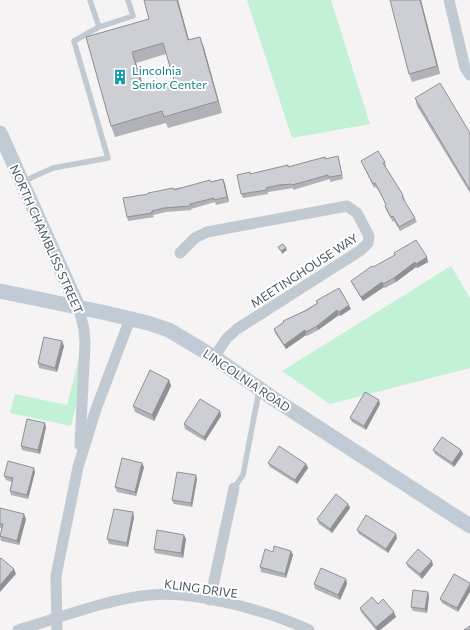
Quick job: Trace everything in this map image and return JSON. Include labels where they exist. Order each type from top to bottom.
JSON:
[{"type":"main road","name":"NORTH CHAMBLISS STREET","points":[[0,133],[79,309]]},
{"type":"main road","name":"LINCOLNIA ROAD","points":[[0,291],[130,319],[169,330],[214,357],[470,526]]},
{"type":"street","points":[[448,0],[465,68],[470,75]]},
{"type":"street","name":"MEETINGHOUSE WAY","points":[[180,253],[195,238],[207,232],[347,206],[355,210],[369,236],[368,243],[361,250],[237,329],[227,338],[214,357]]},
{"type":"street","name":"NORTH CHAMBLISS STREET","points":[[78,467],[85,343],[84,329],[79,309]]},
{"type":"street","name":"NORTH CHAMBLISS STREET","points":[[56,624],[57,570],[78,467],[94,416],[130,319]]},
{"type":"street","points":[[210,600],[234,488]]},
{"type":"street","name":"KLING DRIVE","points":[[18,630],[56,624],[132,597],[152,595],[172,595],[210,600],[272,615],[309,630]]},
{"type":"lane","points":[[90,0],[99,27]]},
{"type":"lane","points":[[22,182],[43,171],[53,168],[108,158],[74,41],[99,27],[133,16],[128,0]]},
{"type":"lane","points":[[234,488],[243,475],[260,388]]},
{"type":"green space","points":[[247,0],[331,0],[370,124],[292,138]]},
{"type":"green space","points":[[451,266],[470,298],[470,368],[330,404],[282,371]]},
{"type":"green space","points":[[80,354],[89,355],[71,426],[10,413],[15,394],[67,405]]},
{"type":"building","name":"Lincolnia Senior Center","points":[[144,0],[177,0],[188,40],[200,37],[218,101],[164,117],[162,111],[111,126],[86,37],[149,19]],"holes":[[[163,43],[174,80],[143,90],[132,52]]]},
{"type":"building","points":[[390,0],[420,0],[437,66],[409,74]]},
{"type":"building","points":[[440,83],[470,133],[470,190],[415,98]]},
{"type":"building","points":[[378,151],[385,162],[383,163],[415,218],[399,227],[393,216],[391,217],[381,194],[375,183],[373,184],[361,161]]},
{"type":"building","points":[[338,156],[342,175],[329,177],[328,175],[292,185],[279,185],[266,188],[267,190],[241,194],[237,175],[250,172],[250,174],[288,165],[288,167],[325,157],[325,159]]},
{"type":"building","points":[[223,179],[227,197],[214,200],[214,198],[190,204],[190,206],[164,208],[152,211],[152,213],[127,217],[123,198],[173,188],[174,190],[210,180],[211,182]]},
{"type":"building","points":[[416,240],[427,257],[416,264],[415,262],[394,278],[383,284],[382,282],[361,297],[351,281],[372,266],[373,267],[395,255],[394,253]]},
{"type":"building","points":[[283,244],[286,248],[281,251],[278,247]]},
{"type":"building","points":[[339,288],[349,305],[339,312],[337,310],[317,326],[306,332],[305,330],[284,345],[274,329],[284,322],[283,321],[307,310],[318,303],[316,301]]},
{"type":"building","points":[[44,337],[62,341],[55,368],[38,363]]},
{"type":"building","points":[[150,370],[169,380],[152,415],[133,406]]},
{"type":"building","points":[[365,392],[379,400],[364,426],[350,418]]},
{"type":"building","points":[[200,399],[220,411],[204,437],[184,424]]},
{"type":"building","points":[[27,419],[45,423],[38,450],[21,446]]},
{"type":"building","points":[[442,437],[461,450],[452,463],[433,450]]},
{"type":"building","points":[[279,446],[306,464],[295,480],[268,463]]},
{"type":"building","points":[[122,458],[142,463],[135,492],[115,487]]},
{"type":"building","points":[[8,461],[34,468],[27,495],[10,491],[13,478],[4,476]]},
{"type":"building","points":[[177,472],[196,475],[191,503],[172,500]]},
{"type":"building","points":[[336,494],[348,504],[330,529],[317,519]]},
{"type":"building","points":[[0,508],[24,514],[17,541],[0,536],[3,524],[0,524]]},
{"type":"building","points":[[114,509],[133,512],[127,543],[107,539]]},
{"type":"building","points":[[366,515],[396,534],[386,549],[357,530]]},
{"type":"building","points":[[157,530],[184,535],[181,553],[154,549]]},
{"type":"building","points":[[274,546],[291,551],[285,574],[260,567],[265,549],[273,552]]},
{"type":"building","points":[[418,549],[432,561],[420,574],[406,563]]},
{"type":"building","points":[[1,558],[14,569],[0,585],[0,559]]},
{"type":"building","points":[[321,568],[346,579],[338,595],[314,584]]},
{"type":"building","points":[[454,574],[470,583],[457,608],[440,599]]},
{"type":"building","points":[[413,590],[428,592],[425,609],[411,607]]},
{"type":"building","points":[[372,597],[378,604],[383,599],[394,612],[376,627],[360,608]]},
{"type":"building","points":[[470,626],[470,630],[464,630]]},
{"type":"place","name":"Lincolnia Senior Center","points":[[120,77]]}]
